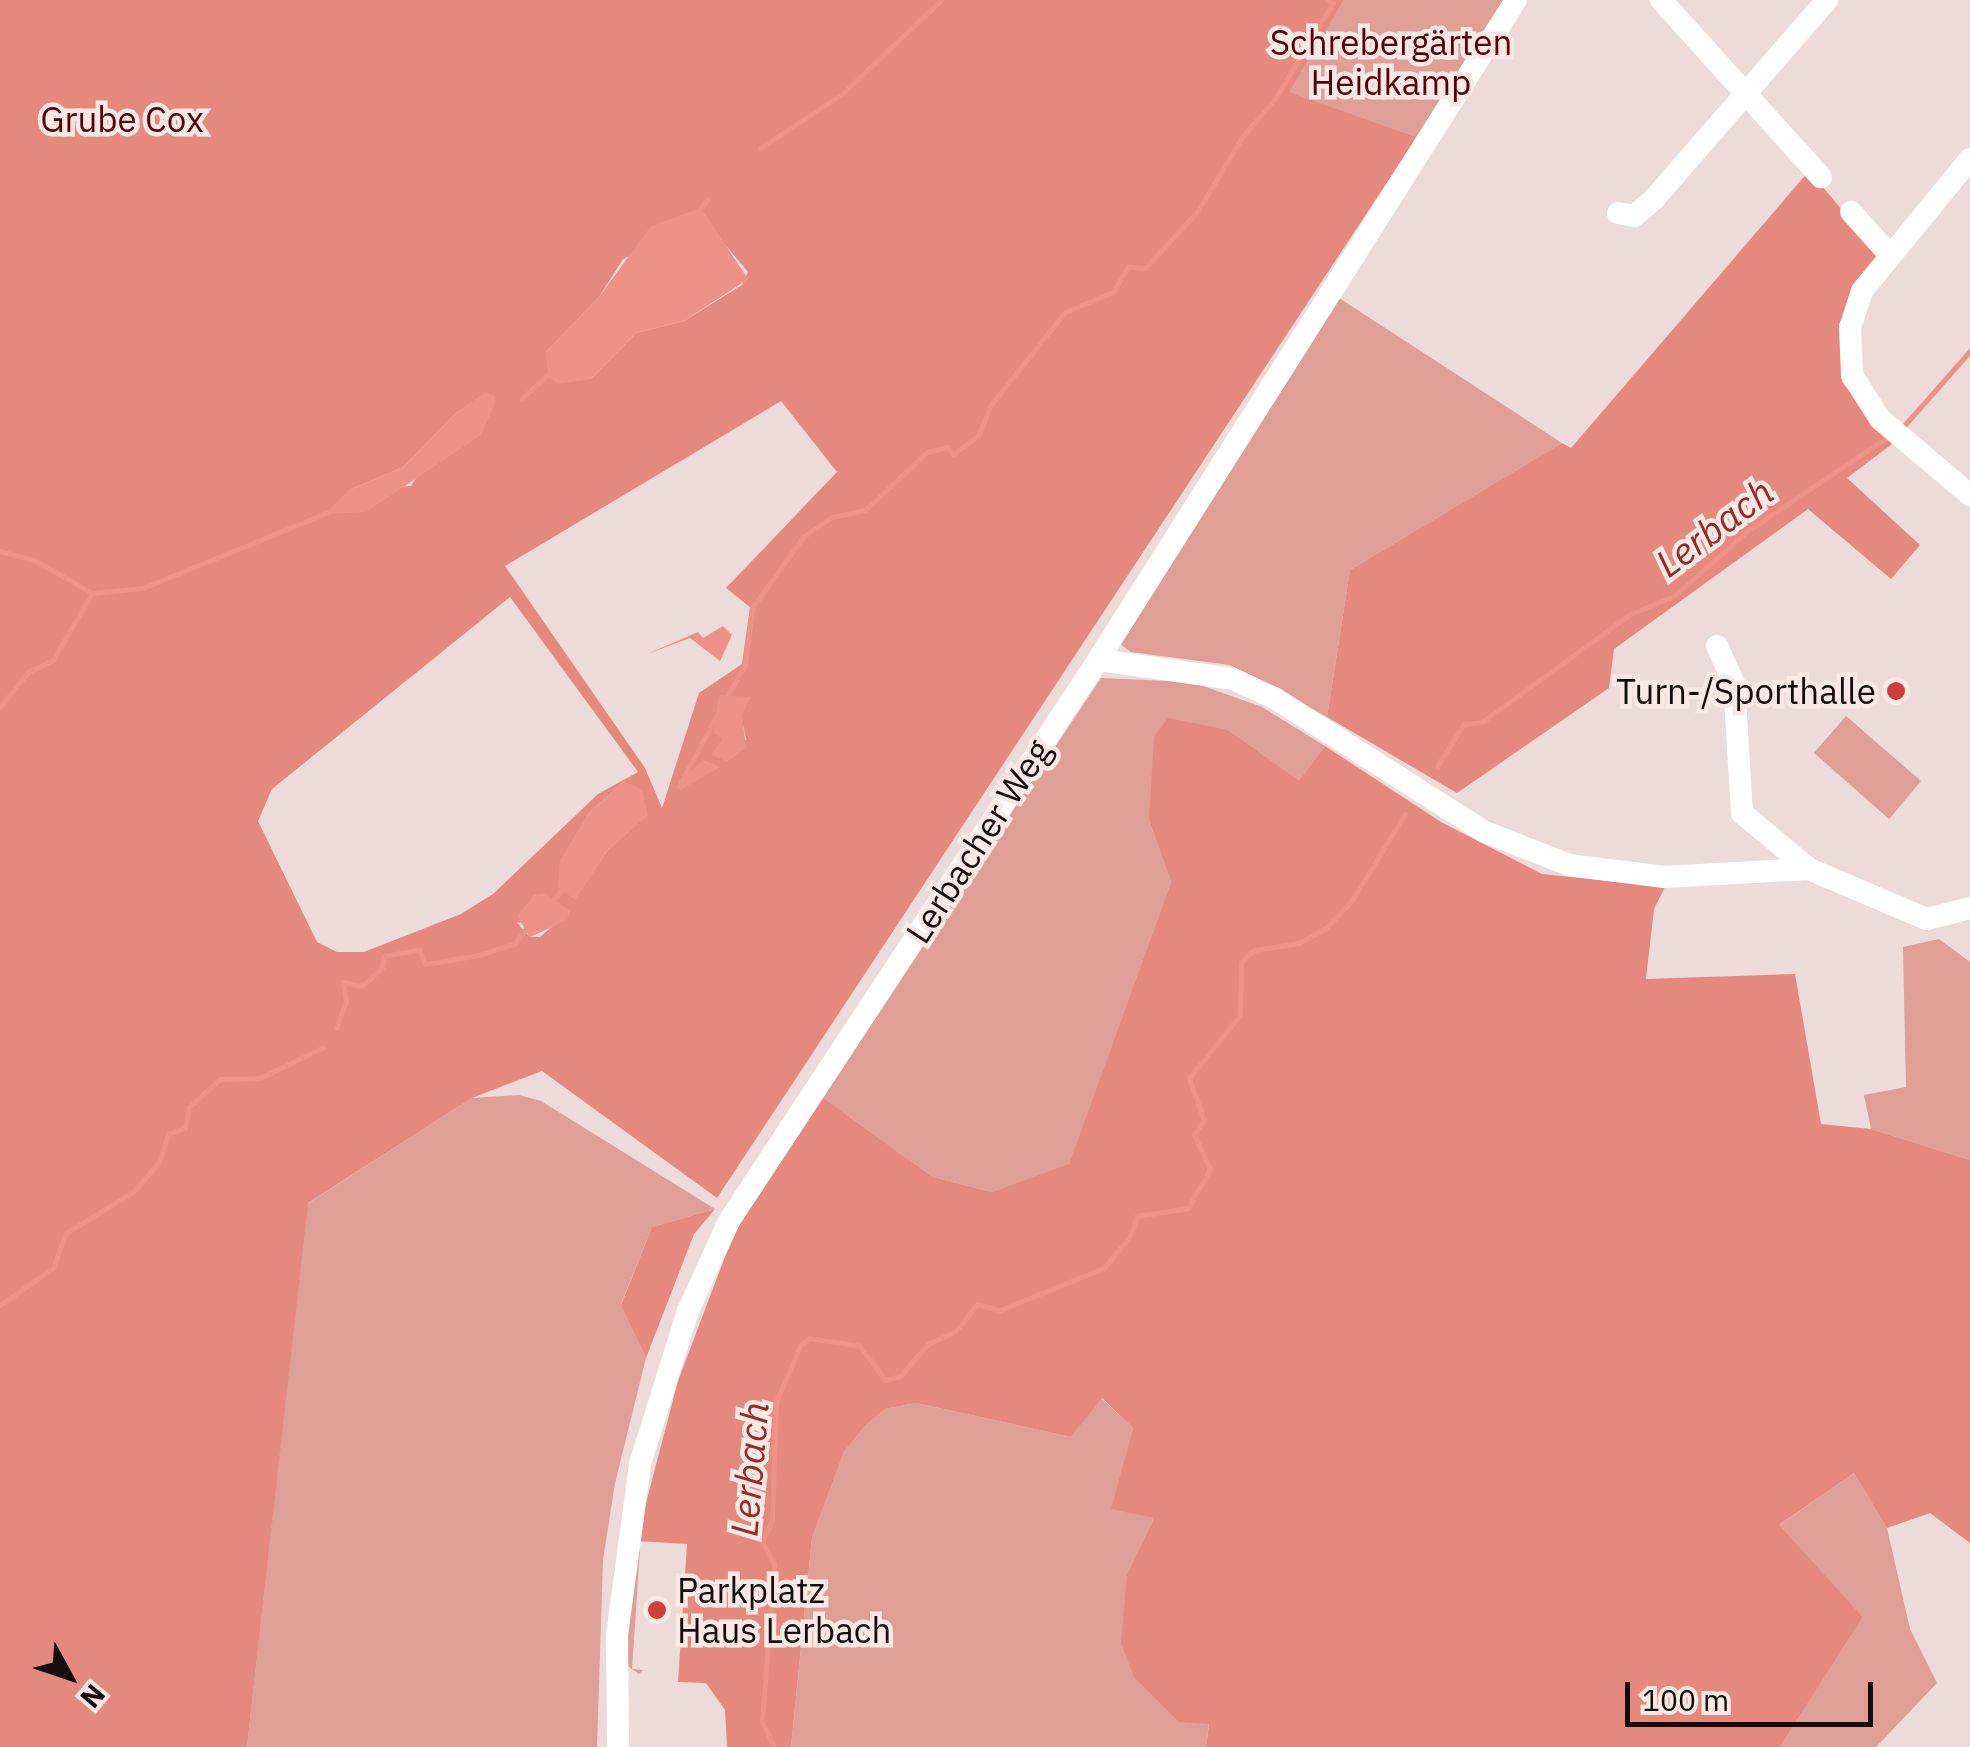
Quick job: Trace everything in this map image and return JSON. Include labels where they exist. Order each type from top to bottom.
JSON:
[{"type":"street","name":"Lerbacher Weg","points":[[618,1747],[617,1635],[634,1502],[688,1311],[747,1190],[1098,660],[1516,0]]},
{"type":"street","points":[[1661,0],[1821,177]]},
{"type":"street","points":[[1618,213],[1634,216],[1654,199],[1827,0]]},
{"type":"street","points":[[1970,159],[1862,291],[1850,327],[1852,375],[1880,419],[1970,495]]},
{"type":"street","points":[[1852,212],[1889,254]]},
{"type":"street","points":[[1717,646],[1734,683],[1742,813],[1810,869],[1928,919],[1970,908]]},
{"type":"street","points":[[1098,660],[1233,679],[1276,699],[1485,832],[1569,865],[1664,877],[1810,869]]},
{"type":"green space","name":"Grube Cox","points":[[0,0],[1344,0],[1289,92],[1417,137],[717,1198],[542,1071],[472,1098],[308,1203],[247,1747],[0,1747]],"holes":[[[707,223],[748,272],[742,285],[684,321],[636,333],[591,379],[546,352],[599,297],[623,259]],[[781,401],[837,472],[726,588],[750,607],[742,664],[699,693],[662,808],[645,768],[505,566]],[[458,411],[411,486],[349,490],[403,467]],[[510,597],[638,772],[598,794],[493,894],[461,914],[364,952],[337,952],[317,942],[258,821],[272,789]],[[718,714],[741,715],[746,740],[723,739]],[[624,781],[647,815],[607,851],[575,899],[570,847],[588,814]],[[570,911],[540,937],[530,937],[517,923]]]},
{"type":"green space","name":"Schrebergärten Heidkamp","points":[[1344,0],[1507,0],[1417,137],[1288,92]]},
{"type":"green space","points":[[1809,171],[1879,253],[1846,306],[1842,382],[1892,444],[1847,478],[1920,545],[1891,579],[1808,509],[1614,649],[1609,688],[1457,793],[1327,717],[1350,570],[1562,443],[1571,448]]},
{"type":"green space","points":[[1339,298],[1562,443],[1350,570],[1327,717],[1230,665],[1131,652],[1119,643]]},
{"type":"green space","points":[[1101,678],[1192,682],[1262,707],[1325,746],[1299,780],[1228,730],[1149,820],[1171,882],[1069,1165],[992,1192],[933,1177],[822,1097]]},
{"type":"green space","points":[[1846,716],[1921,781],[1889,819],[1814,753]]},
{"type":"green space","points":[[1168,718],[1228,730],[1299,780],[1325,746],[1441,822],[1542,874],[1665,887],[1654,909],[1646,979],[1795,974],[1821,1124],[1871,1129],[1970,1160],[1970,1543],[1930,1513],[1887,1528],[1854,1473],[1779,1525],[1863,1617],[1780,1747],[1206,1747],[1209,1724],[1179,1722],[1134,1677],[1121,1643],[1127,1574],[1154,1518],[1111,1509],[1133,1428],[1102,1398],[1071,1437],[916,1403],[885,1409],[865,1426],[844,1452],[812,1538],[791,1747],[727,1747],[725,1710],[706,1683],[678,1682],[687,1544],[636,1541],[678,1381],[737,1225],[822,1097],[933,1177],[992,1192],[1069,1164],[1171,882],[1149,820],[1154,737]]},
{"type":"green space","points":[[1939,939],[1970,962],[1970,1160],[1871,1129],[1864,1095],[1906,1087],[1903,947]]},
{"type":"green space","points":[[519,1095],[541,1101],[715,1209],[652,1227],[621,1304],[646,1358],[615,1483],[603,1560],[597,1747],[247,1747],[307,1204],[472,1098]]},
{"type":"green space","points":[[715,1209],[694,1234],[646,1358],[621,1305],[652,1227]]},
{"type":"green space","points":[[1101,1398],[1133,1428],[1112,1508],[1154,1518],[1127,1574],[1209,1723],[1206,1747],[791,1747],[812,1538],[844,1452],[865,1426],[885,1409],[916,1403],[1071,1437]]},
{"type":"green space","points":[[1854,1473],[1887,1528],[1910,1629],[1937,1683],[1876,1747],[1780,1747],[1863,1617],[1778,1526]]},
{"type":"green space","points":[[634,1546],[640,1550],[632,1669],[643,1670],[639,1674],[626,1665]]},
{"type":"shaded area","points":[[701,208],[748,279],[684,321],[636,333],[591,379],[557,384],[548,375],[546,352],[599,297],[651,226]]},
{"type":"shaded area","points":[[486,392],[495,396],[494,406],[481,435],[366,512],[325,514],[349,490],[403,467],[458,411]]},
{"type":"shaded area","points":[[723,626],[732,635],[720,661],[690,638],[647,654],[698,632],[703,638]]},
{"type":"shaded area","points":[[719,695],[751,697],[742,715],[746,748],[727,762],[711,754],[723,739],[714,733]]},
{"type":"shaded area","points":[[704,760],[720,767],[680,790],[678,781]]},
{"type":"shaded area","points":[[624,781],[642,790],[648,815],[607,851],[575,900],[558,887],[560,860],[588,814]]},
{"type":"shaded area","points":[[545,893],[570,911],[567,920],[530,937],[517,916],[534,895]]},
{"type":"waterway","points":[[760,148],[843,93],[941,0]]},
{"type":"waterway","points":[[725,700],[745,665],[752,608],[803,537],[832,517],[865,510],[927,452],[947,447],[953,454],[978,436],[990,406],[1065,312],[1113,292],[1128,267],[1145,268],[1197,212],[1242,137],[1274,100],[1333,3],[1328,0]]},
{"type":"waterway","points":[[699,210],[708,199]]},
{"type":"waterway","name":"Lerbach","points":[[1902,428],[1970,351]]},
{"type":"waterway","points":[[522,398],[550,373]]},
{"type":"waterway","name":"Lerbach","points":[[1437,766],[1464,724],[1482,722],[1630,614],[1674,596],[1746,532],[1889,436]]},
{"type":"waterway","points":[[0,707],[28,672],[53,660],[92,593],[143,588],[328,512]]},
{"type":"waterway","points":[[0,551],[34,560],[92,593]]},
{"type":"waterway","points":[[679,786],[720,709]]},
{"type":"waterway","name":"Lerbach","points":[[774,1747],[762,1721],[774,1564],[762,1542],[772,1521],[776,1402],[800,1346],[809,1338],[860,1346],[885,1380],[900,1376],[928,1344],[956,1331],[977,1304],[1000,1310],[1104,1268],[1130,1236],[1137,1216],[1188,1208],[1210,1169],[1194,1134],[1204,1120],[1189,1078],[1240,1015],[1241,962],[1254,950],[1299,943],[1326,928],[1352,900],[1405,814]]},
{"type":"waterway","points":[[549,904],[566,886]]},
{"type":"waterway","points":[[336,1028],[346,1002],[343,982],[362,986],[382,968],[384,956],[419,950],[425,964],[479,955],[515,943],[528,926]]},
{"type":"waterway","points":[[0,1305],[53,1268],[66,1233],[133,1192],[159,1162],[168,1134],[185,1128],[189,1107],[220,1079],[260,1078],[324,1047]]},
{"type":"place","name":"Turn-/Sporthalle","points":[[1896,691]]},
{"type":"place","name":"Parkplatz Haus Lerbach","points":[[657,1610]]}]
